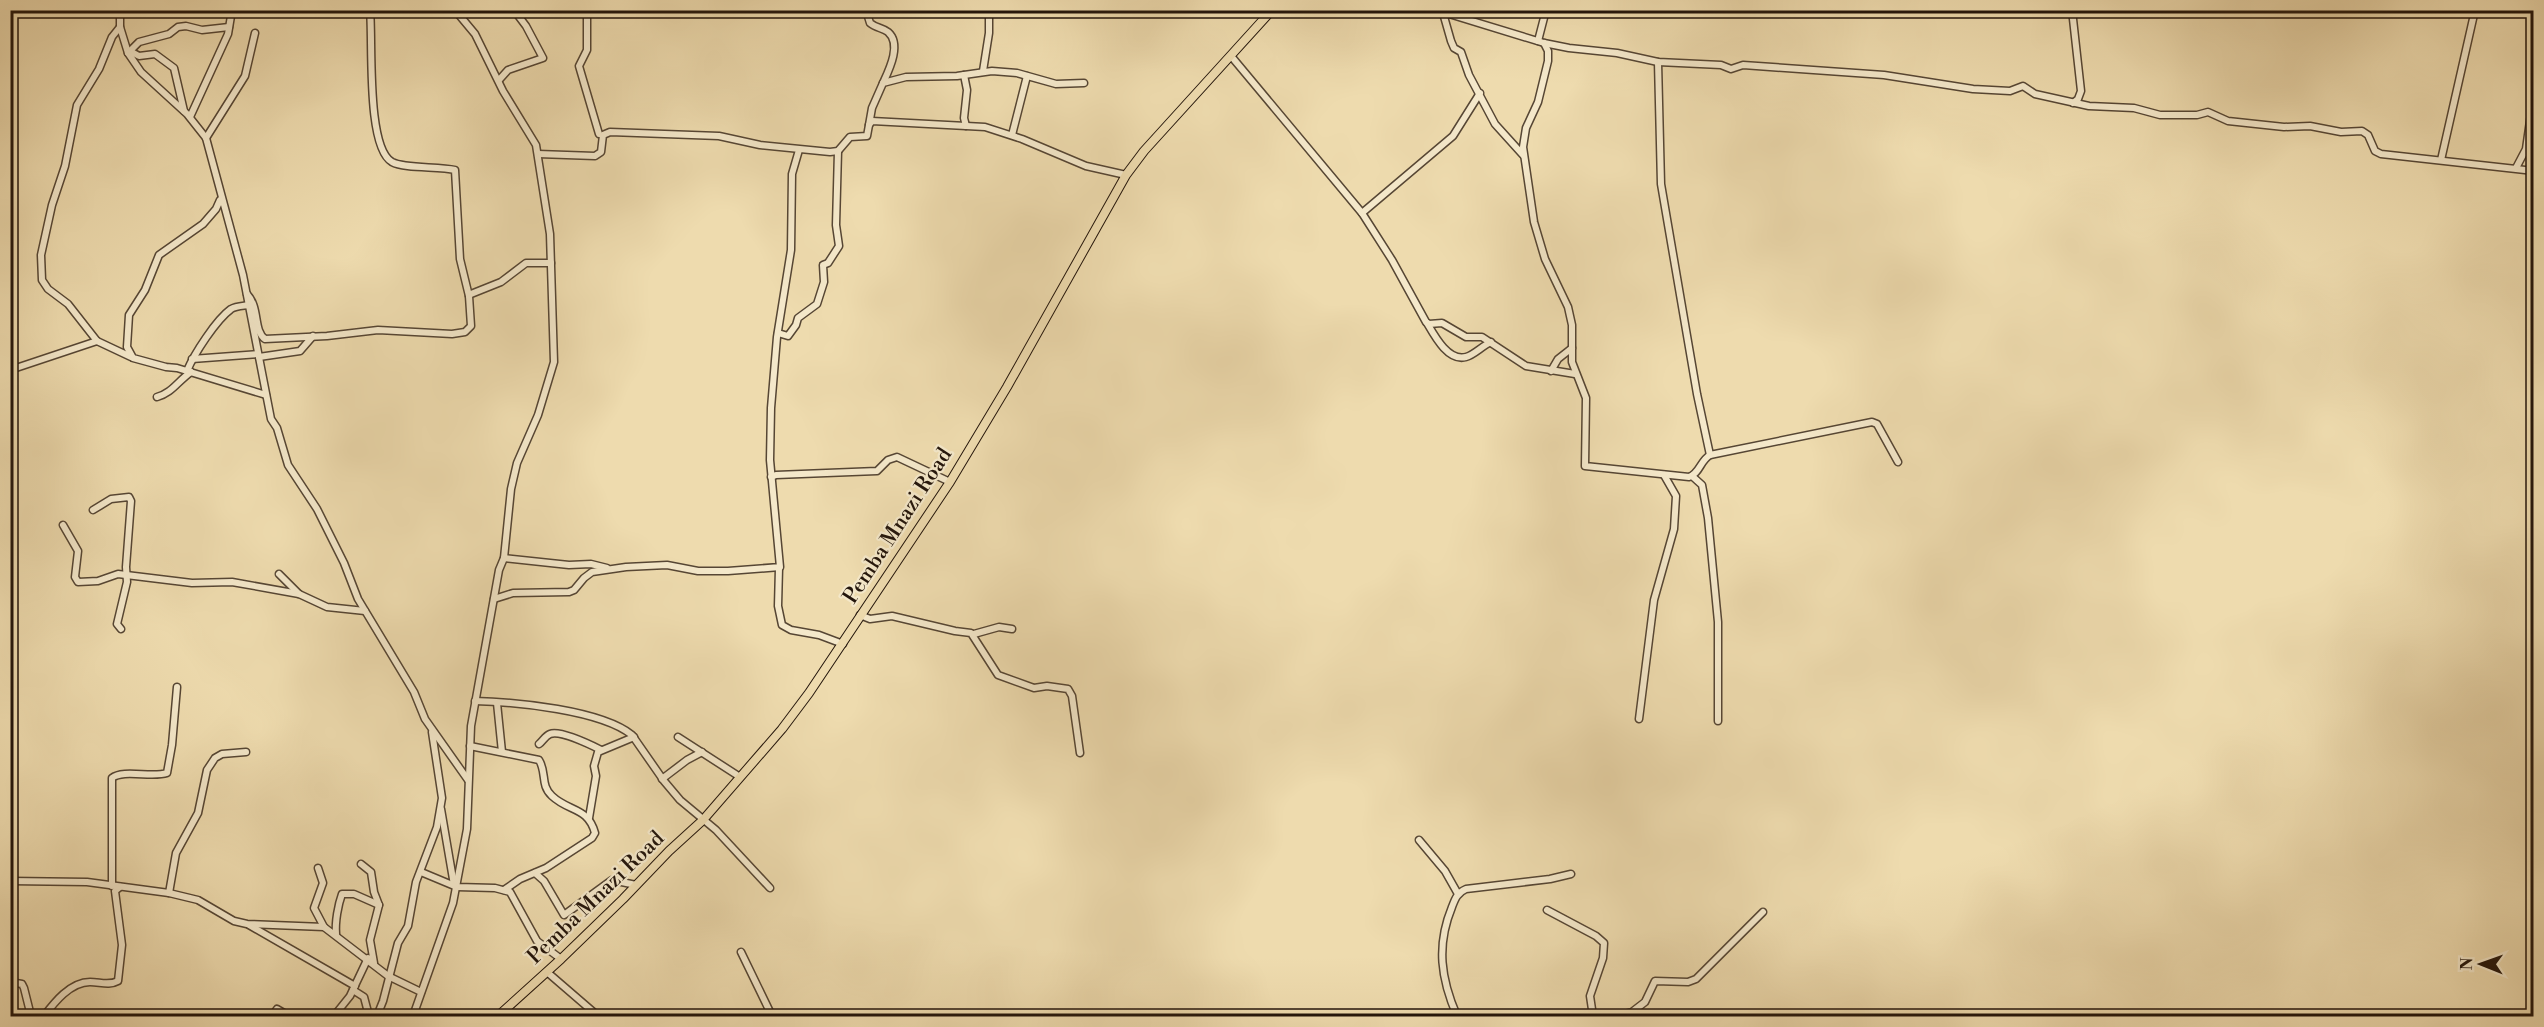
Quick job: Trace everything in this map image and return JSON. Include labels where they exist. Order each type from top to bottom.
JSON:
[{"type":"main road","name":"Pemba Mnazi Road","points":[[498,1017],[561,959],[703,820],[782,729],[843,644],[950,482],[1007,387],[1126,175],[1144,151],[1272,10]]},
{"type":"street","points":[[120,10],[120,27],[129,52],[141,72],[190,117],[206,138],[247,294],[271,419],[277,428],[288,465],[317,509],[344,563],[358,600],[408,683],[431,728],[468,781]]},
{"type":"street","points":[[190,117],[215,66],[229,27],[232,10]]},
{"type":"street","points":[[247,294],[255,305],[259,332],[265,339],[378,330],[431,334],[465,332],[471,326],[469,296],[460,259],[455,171],[394,163],[381,151],[373,118],[370,10]]},
{"type":"street","points":[[413,1017],[453,903],[467,829],[470,746],[475,701],[499,570],[504,558],[511,489],[517,463],[538,415],[554,362],[550,234],[536,145],[503,91],[475,34],[454,10]]},
{"type":"street","points":[[499,80],[508,70],[543,58],[526,26],[514,10]]},
{"type":"street","points":[[587,10],[587,50],[579,66],[598,134]]},
{"type":"street","points":[[778,333],[788,336],[798,318],[816,306],[824,282],[823,265],[828,263],[839,246],[836,215],[838,151],[847,138],[867,136],[872,108],[891,66],[893,44],[888,32],[870,23],[866,10]]},
{"type":"street","points":[[983,71],[989,33],[989,10]]},
{"type":"street","points":[[1546,10],[1541,42],[1548,51],[1548,61],[1538,102],[1523,138],[1524,156],[1533,222],[1548,266],[1568,307],[1572,325],[1572,362],[1586,398],[1585,466],[1692,476],[1702,485],[1708,518],[1718,622],[1718,721]]},
{"type":"street","points":[[2072,10],[2081,91],[2078,99],[2073,103]]},
{"type":"street","points":[[2441,160],[2475,10]]},
{"type":"street","points":[[1440,12],[1541,42],[1658,62],[1721,65],[1730,69],[1743,65],[1871,74],[1989,90],[2010,91],[2023,86],[2035,94],[2073,103],[2141,108],[2160,115],[2197,115],[2208,112],[2228,122],[2284,127],[2310,126],[2341,132],[2362,131],[2368,135],[2373,148],[2378,153],[2534,171]]},
{"type":"street","points":[[1440,12],[1453,47],[1460,51],[1469,75],[1495,124],[1524,156]]},
{"type":"street","points":[[129,52],[139,42],[169,34],[178,27],[186,26],[202,30],[229,27]]},
{"type":"street","points":[[120,27],[112,37],[99,69],[76,105],[65,166],[52,205],[41,255],[40,271],[48,289],[68,304],[97,341],[133,358],[189,371],[266,394]]},
{"type":"street","points":[[206,138],[245,76],[255,33]]},
{"type":"street","points":[[129,52],[139,56],[155,54],[174,68],[184,111]]},
{"type":"street","points":[[1231,56],[1362,213],[1444,348],[1455,356],[1467,357],[1491,342]]},
{"type":"street","points":[[1658,62],[1660,184],[1710,455]]},
{"type":"street","points":[[883,83],[906,77],[964,75],[983,71],[1004,71],[1056,84],[1084,83]]},
{"type":"street","points":[[964,75],[967,90],[964,118],[966,126]]},
{"type":"street","points":[[1012,135],[1027,76]]},
{"type":"street","points":[[1362,213],[1453,136],[1480,93]]},
{"type":"street","points":[[2516,168],[2526,148],[2534,93]]},
{"type":"street","points":[[869,126],[872,121],[985,127],[1012,135],[1086,166],[1126,175]]},
{"type":"street","points":[[538,154],[595,156],[602,152],[603,135],[610,132],[719,136],[799,150],[838,151]]},
{"type":"street","points":[[799,150],[792,174],[791,250],[778,333],[771,408],[771,477],[781,562],[778,606],[782,625],[791,630],[819,635],[843,644]]},
{"type":"street","points":[[133,358],[127,347],[129,315],[145,290],[159,255],[203,224],[216,209],[220,196]]},
{"type":"street","points":[[469,296],[501,282],[526,263],[551,262]]},
{"type":"street","points":[[157,397],[169,393],[189,371],[192,359],[220,319],[231,309],[249,305]]},
{"type":"street","points":[[1427,323],[1442,323],[1463,335],[1479,336],[1526,366],[1575,374]]},
{"type":"street","points":[[192,359],[300,351],[313,336]]},
{"type":"street","points":[[10,370],[97,341]]},
{"type":"street","points":[[1551,371],[1558,359],[1572,348]]},
{"type":"street","points":[[1692,476],[1704,459],[1710,455],[1872,422],[1877,424],[1898,462]]},
{"type":"street","points":[[771,477],[848,470],[877,471],[888,460],[897,458],[950,482]]},
{"type":"street","points":[[1639,719],[1654,600],[1674,529],[1676,496],[1664,475]]},
{"type":"street","points":[[93,510],[111,499],[123,497],[131,499],[126,590],[117,621],[118,627],[122,628]]},
{"type":"street","points":[[63,525],[78,551],[75,577],[78,582],[99,581],[111,575],[127,574],[161,581],[232,582],[299,594],[327,607],[365,611]]},
{"type":"street","points":[[504,558],[556,564],[591,564],[614,569]]},
{"type":"street","points":[[494,599],[513,592],[568,592],[574,590],[592,572],[614,569],[654,565],[683,566],[698,571],[779,568]]},
{"type":"street","points":[[279,574],[299,594]]},
{"type":"street","points":[[860,615],[870,620],[895,617],[974,634],[999,627],[1012,629]]},
{"type":"street","points":[[974,634],[998,675],[1034,688],[1052,686],[1069,690],[1080,753]]},
{"type":"street","points":[[112,886],[112,778],[118,774],[167,773],[177,687]]},
{"type":"street","points":[[475,701],[586,715],[626,730],[634,737],[662,779],[680,800],[729,843],[770,888]]},
{"type":"street","points":[[496,703],[501,728],[502,752]]},
{"type":"street","points":[[377,1017],[398,943],[408,926],[416,882],[434,838],[441,806],[442,790],[431,728]]},
{"type":"street","points":[[539,744],[549,735],[555,734],[581,739],[601,750]]},
{"type":"street","points":[[504,890],[592,838],[595,833],[589,818],[596,776],[594,766],[601,750],[634,737]]},
{"type":"street","points":[[678,737],[740,777]]},
{"type":"street","points":[[470,746],[539,760],[543,770],[544,784],[549,792],[557,800],[589,818]]},
{"type":"street","points":[[169,893],[176,853],[198,813],[207,771],[215,758],[222,753],[246,752]]},
{"type":"street","points":[[662,779],[702,752]]},
{"type":"street","points":[[441,806],[455,886]]},
{"type":"street","points":[[1419,840],[1444,871],[1458,894]]},
{"type":"street","points":[[361,864],[371,872],[373,889],[379,905],[370,940],[374,964]]},
{"type":"street","points":[[318,867],[323,883],[314,908],[324,927]]},
{"type":"street","points":[[421,872],[455,886],[504,890],[512,894],[537,940],[561,959]]},
{"type":"street","points":[[535,873],[544,881],[564,915],[612,880],[636,885]]},
{"type":"street","points":[[1457,1017],[1445,985],[1442,946],[1448,919],[1458,894],[1466,889],[1550,879],[1571,874]]},
{"type":"street","points":[[10,881],[87,882],[169,893],[193,898],[218,914],[247,924],[324,927],[368,958],[388,976],[422,992]]},
{"type":"street","points":[[44,1017],[54,1002],[77,984],[91,982],[112,984],[118,981],[122,945],[115,891],[120,887]]},
{"type":"street","points":[[336,934],[335,921],[342,894],[354,894],[379,905]]},
{"type":"street","points":[[1547,910],[1596,936],[1604,943],[1603,958],[1590,996],[1593,1017]]},
{"type":"street","points":[[1616,1017],[1632,1012],[1648,1000],[1655,981],[1688,982],[1696,979],[1763,912]]},
{"type":"street","points":[[247,924],[354,988],[364,997],[369,1017]]},
{"type":"street","points":[[741,952],[772,1017]]},
{"type":"street","points":[[334,1017],[354,988],[368,958]]},
{"type":"street","points":[[547,972],[598,1017]]},
{"type":"street","points":[[10,982],[22,984],[31,1017]]},
{"type":"street","points":[[272,1017],[277,1009],[289,1017]]}]
